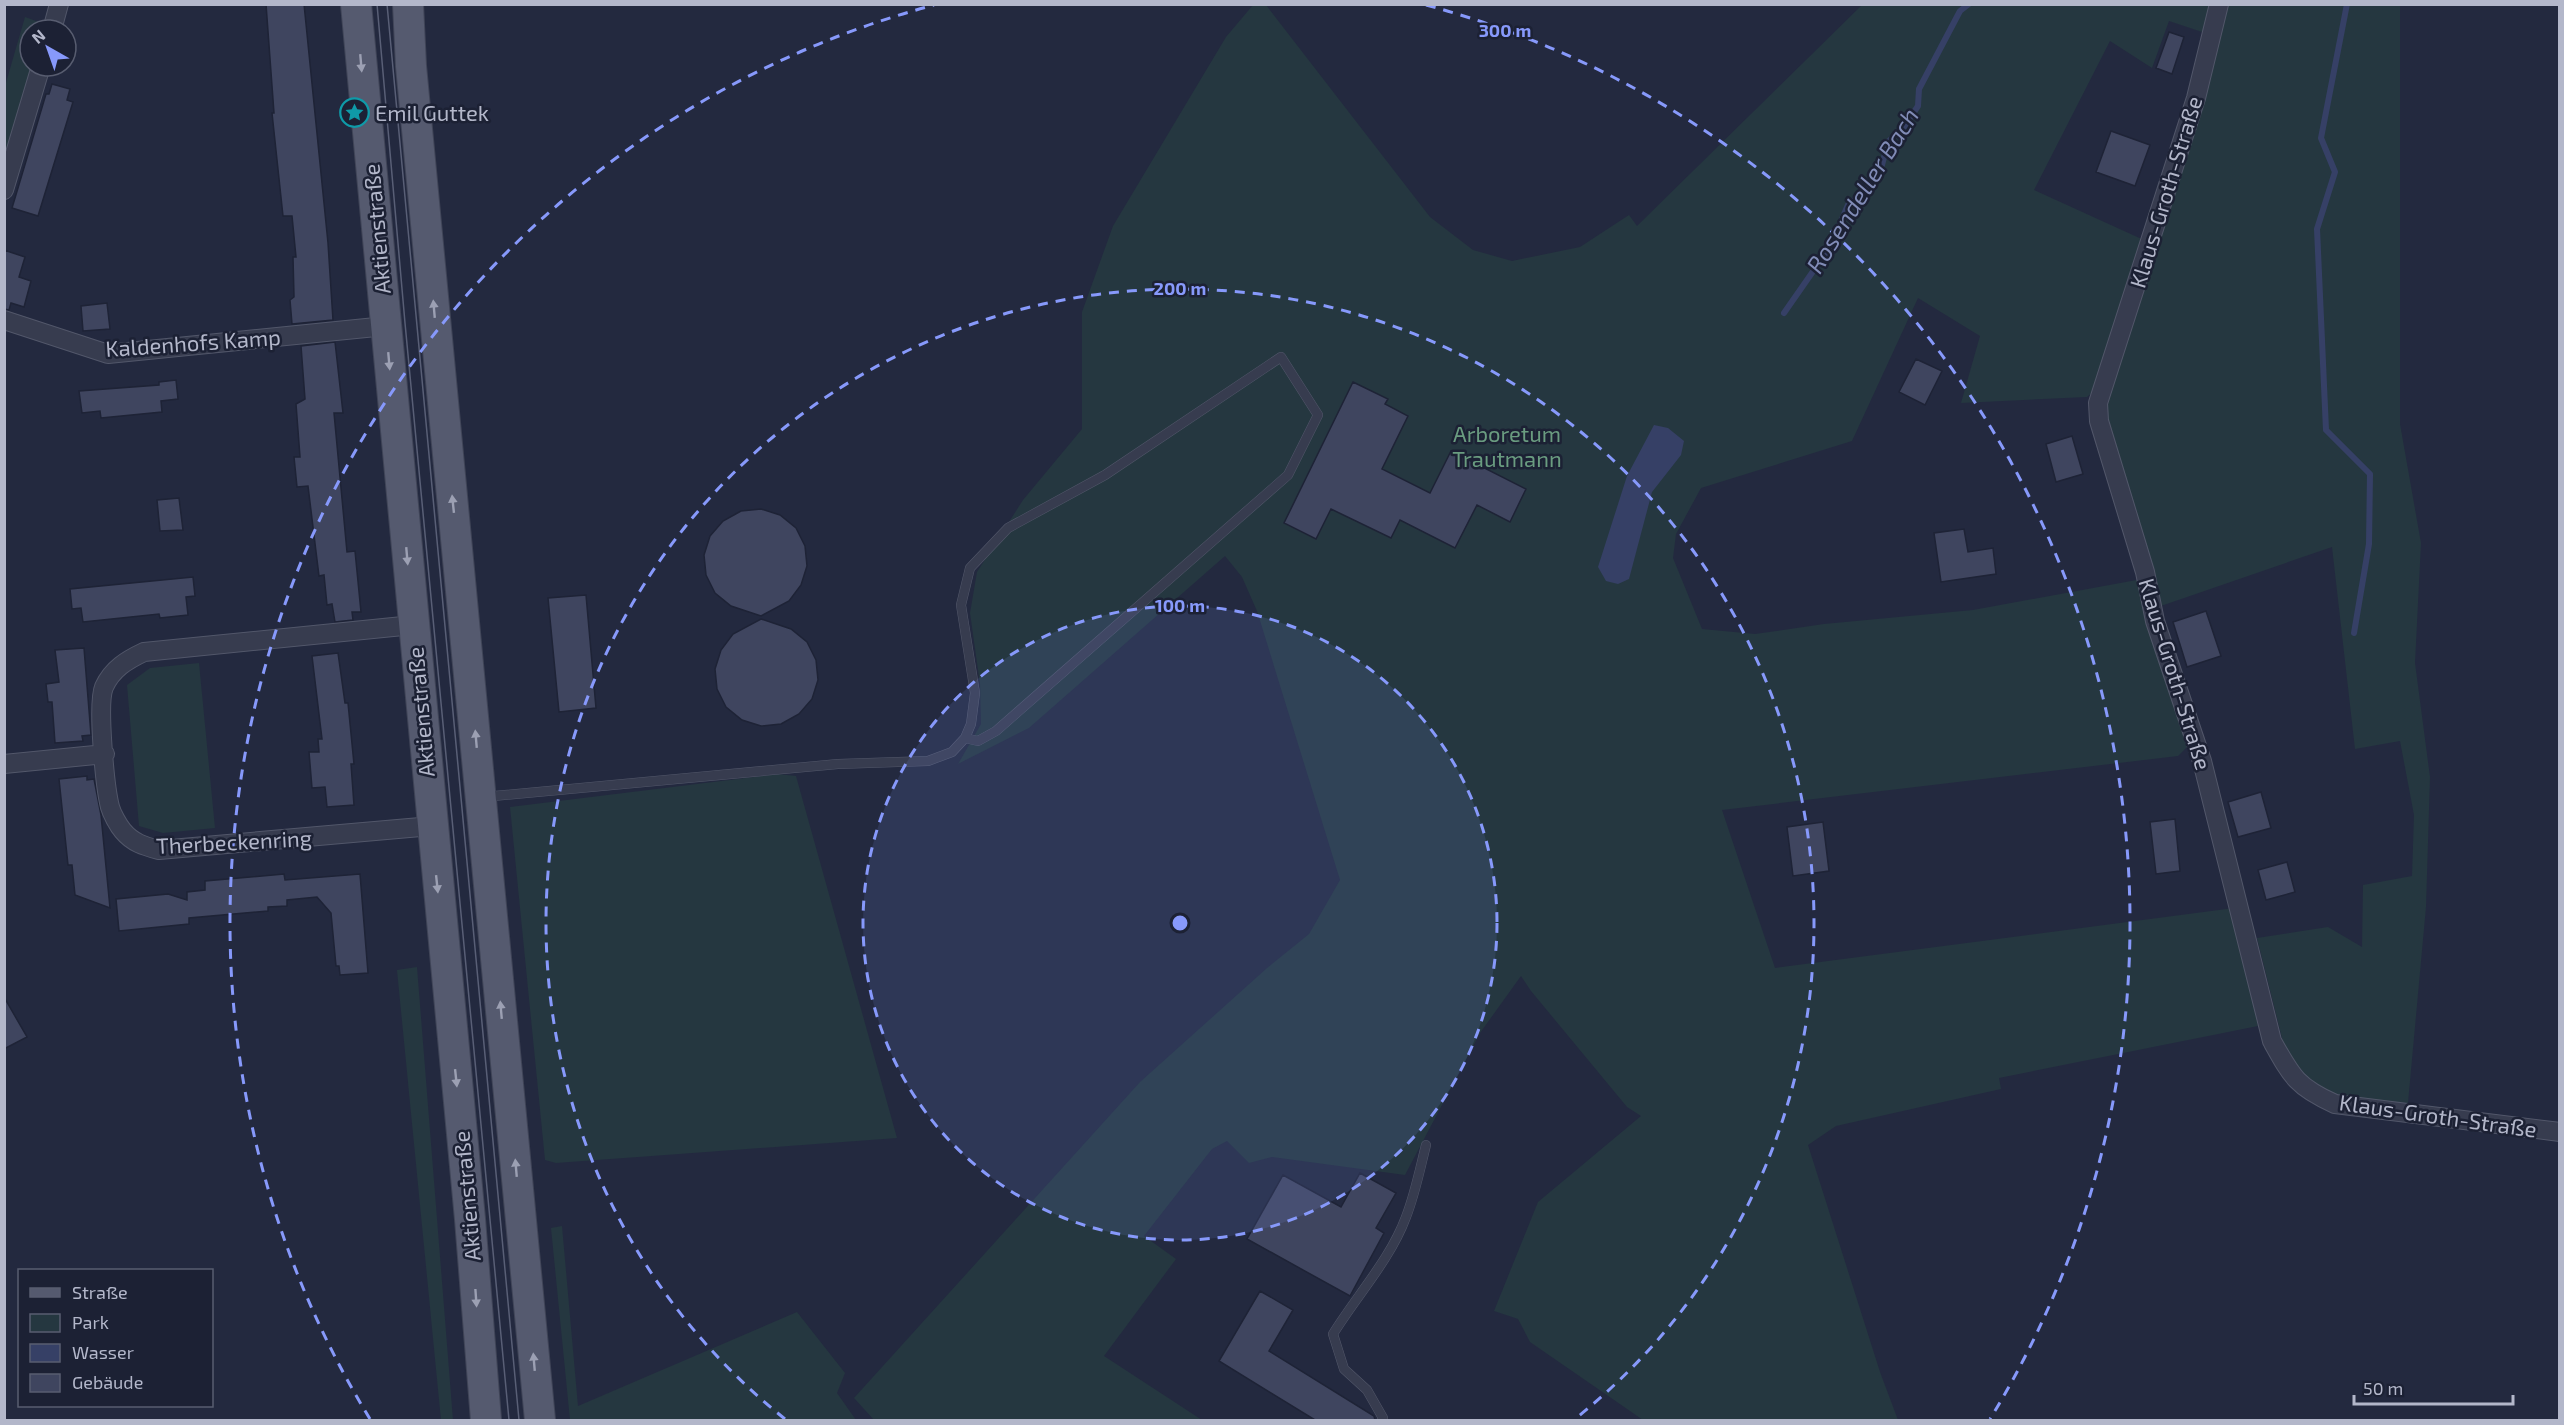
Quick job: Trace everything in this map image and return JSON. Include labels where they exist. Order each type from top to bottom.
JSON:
[{"type":"main road","name":"Aktienstraße","points":[[356,4],[470,1219],[486,1420]]},
{"type":"main road","points":[[408,4],[412,78],[540,1420]]},
{"type":"street","name":"Klaus-Groth-Straße","points":[[2219,4],[2196,98],[2098,403],[2099,421],[2145,572],[2155,621],[2202,761],[2272,1041],[2291,1077],[2314,1095],[2335,1104],[2559,1132]]},
{"type":"street","points":[[4,190],[37,78]]},
{"type":"street","name":"Kaldenhofs Kamp","points":[[4,320],[108,354],[386,326]]},
{"type":"street","name":"Therbeckenring","points":[[413,625],[144,652],[127,660],[111,674],[103,690],[101,707],[110,808],[122,830],[138,845],[159,850],[432,826]]},
{"type":"street","points":[[4,764],[105,754]]},
{"type":"lane","points":[[481,798],[838,764],[928,761],[952,752],[965,738],[971,724],[975,693],[961,605],[970,568],[1008,528],[1105,475],[1281,357],[1318,415],[1288,475],[996,731],[978,741],[965,738]]},
{"type":"lane","points":[[1382,1420],[1367,1389],[1344,1369],[1333,1334],[1353,1301],[1374,1276],[1406,1217],[1426,1145]]},
{"type":"green space","name":"Arboretum Trautmann","points":[[1253,5],[1266,5],[1430,217],[1473,250],[1512,261],[1580,247],[1629,215],[1637,226],[1862,5],[2214,5],[2205,33],[2169,21],[2152,68],[2110,41],[2034,190],[2146,241],[2095,390],[2087,397],[1961,403],[1980,336],[1918,298],[1852,441],[1701,488],[1676,534],[1673,558],[1702,629],[1755,634],[1824,624],[1973,610],[2142,579],[2188,746],[2178,756],[1722,810],[1775,968],[2234,908],[2258,1026],[1999,1078],[2001,1089],[1836,1126],[1808,1145],[1880,1372],[1898,1420],[1643,1420],[1530,1342],[1518,1319],[1494,1311],[1538,1202],[1641,1116],[1627,1107],[1521,976],[1480,1033],[1405,1175],[1272,1157],[1249,1163],[1227,1141],[1212,1149],[1144,1236],[1176,1259],[1104,1356],[1202,1420],[874,1420],[854,1398],[1140,1082],[1267,968],[1309,934],[1340,880],[1257,611],[1242,577],[1225,556],[1029,728],[958,764],[981,724],[980,684],[970,613],[977,572],[1023,500],[1082,429],[1082,312],[1113,226],[1226,37]]},
{"type":"green space","points":[[2225,5],[2400,5],[2400,424],[2421,543],[2415,663],[2430,777],[2426,907],[2408,1103],[2351,1098],[2326,1093],[2305,1079],[2287,1058],[2257,938],[2328,927],[2362,947],[2363,885],[2412,876],[2414,815],[2400,741],[2355,749],[2332,547],[2158,607],[2107,426],[2105,395]]},
{"type":"green space","points":[[18,41],[18,78],[31,78],[5,165],[5,86]]},
{"type":"green space","points":[[199,663],[215,828],[163,833],[139,826],[127,685],[150,668]]},
{"type":"green space","points":[[778,774],[796,776],[897,1138],[556,1163],[545,1160],[510,807]]},
{"type":"green space","points":[[417,967],[453,1420],[441,1420],[397,970]]},
{"type":"green space","points":[[562,1226],[578,1406],[797,1312],[845,1373],[837,1393],[856,1420],[570,1420],[551,1228]]},
{"type":"water","points":[[1654,425],[1668,428],[1684,441],[1681,455],[1652,492],[1629,579],[1618,584],[1606,581],[1598,567],[1627,476]]},
{"type":"building","points":[[266,4],[304,4],[328,243],[333,320],[292,324],[290,300],[294,297],[293,257],[296,257],[292,216],[283,216],[272,113],[274,113]]},
{"type":"building","points":[[2169,32],[2184,37],[2172,74],[2156,68]]},
{"type":"building","points":[[52,84],[70,89],[67,100],[73,102],[38,216],[12,208],[46,94],[49,94]]},
{"type":"building","points":[[2111,131],[2150,145],[2135,186],[2096,172]]},
{"type":"building","points":[[4,250],[25,257],[19,277],[31,281],[24,307],[11,303],[9,310],[4,309]]},
{"type":"building","points":[[107,303],[110,329],[83,331],[81,306]]},
{"type":"building","points":[[335,342],[343,413],[334,413],[347,552],[355,551],[361,612],[352,612],[353,620],[335,622],[332,604],[327,605],[324,575],[319,576],[308,486],[297,487],[294,457],[300,457],[296,404],[305,399],[301,346]]},
{"type":"building","points":[[1916,359],[1942,371],[1925,405],[1899,392]]},
{"type":"building","points":[[176,380],[178,399],[161,401],[162,412],[101,418],[100,411],[82,413],[79,391],[159,385],[159,382]]},
{"type":"building","points":[[1353,382],[1388,399],[1385,404],[1408,416],[1382,469],[1430,493],[1451,451],[1526,489],[1510,522],[1477,505],[1455,548],[1400,520],[1391,538],[1331,509],[1316,539],[1284,523]]},
{"type":"building","points":[[2072,436],[2083,474],[2056,482],[2046,444]]},
{"type":"building","points":[[179,498],[183,530],[160,531],[157,500]]},
{"type":"building","points":[[761,509],[780,515],[796,528],[805,546],[807,566],[801,585],[789,601],[761,616],[731,606],[715,593],[706,575],[704,555],[710,536],[723,521],[741,511]]},
{"type":"building","points":[[1964,529],[1968,552],[1993,548],[1996,574],[1941,582],[1934,533]]},
{"type":"building","points":[[193,577],[195,596],[186,597],[188,615],[160,618],[159,614],[83,622],[81,608],[72,609],[70,589]]},
{"type":"building","points":[[586,595],[596,708],[559,712],[548,598]]},
{"type":"building","points":[[2206,611],[2221,656],[2187,667],[2173,622]]},
{"type":"building","points":[[761,619],[791,629],[807,642],[816,660],[818,680],[812,699],[799,714],[781,724],[761,726],[742,720],[726,707],[717,689],[715,669],[721,650],[733,634]]},
{"type":"building","points":[[84,648],[91,735],[82,736],[83,741],[55,743],[52,702],[48,702],[46,684],[59,682],[55,650]]},
{"type":"building","points":[[338,653],[345,703],[348,703],[354,764],[351,764],[354,805],[327,807],[325,787],[312,788],[309,752],[319,752],[318,739],[322,739],[312,656]]},
{"type":"building","points":[[87,776],[87,780],[94,779],[101,815],[110,908],[75,895],[72,865],[68,865],[59,779]]},
{"type":"building","points":[[2261,792],[2271,828],[2238,837],[2228,802]]},
{"type":"building","points":[[2175,819],[2180,871],[2156,874],[2150,822]]},
{"type":"building","points":[[1823,822],[1829,871],[1793,876],[1787,827]]},
{"type":"building","points":[[2287,862],[2295,892],[2266,900],[2258,870]]},
{"type":"building","points":[[284,874],[285,880],[360,874],[368,973],[340,975],[339,966],[336,966],[331,913],[317,897],[287,900],[287,906],[268,907],[268,911],[189,918],[189,924],[119,931],[116,899],[168,894],[187,900],[187,892],[205,890],[205,881]]},
{"type":"building","points":[[4,997],[27,1037],[4,1049]]},
{"type":"building","points":[[1360,1173],[1396,1193],[1376,1228],[1384,1233],[1350,1296],[1247,1239],[1283,1175],[1341,1207]]},
{"type":"building","points":[[1260,1291],[1293,1310],[1269,1351],[1374,1416],[1375,1420],[1315,1420],[1219,1361]]},
{"type":"waterway","name":"Rosendeller Bach","points":[[1784,313],[1830,247],[1848,205],[1865,192],[1882,165],[1888,142],[1904,127],[1918,106],[1919,89],[1960,11],[1969,4]]},
{"type":"waterway","points":[[2347,4],[2321,138],[2335,172],[2317,229],[2326,430],[2370,474],[2369,544],[2354,633]]},
{"type":"tram line","points":[[377,4],[509,1420]]},
{"type":"tram line","points":[[387,4],[519,1420]]},
{"type":"place","name":"Emil Guttek","points":[[354,113]]}]
